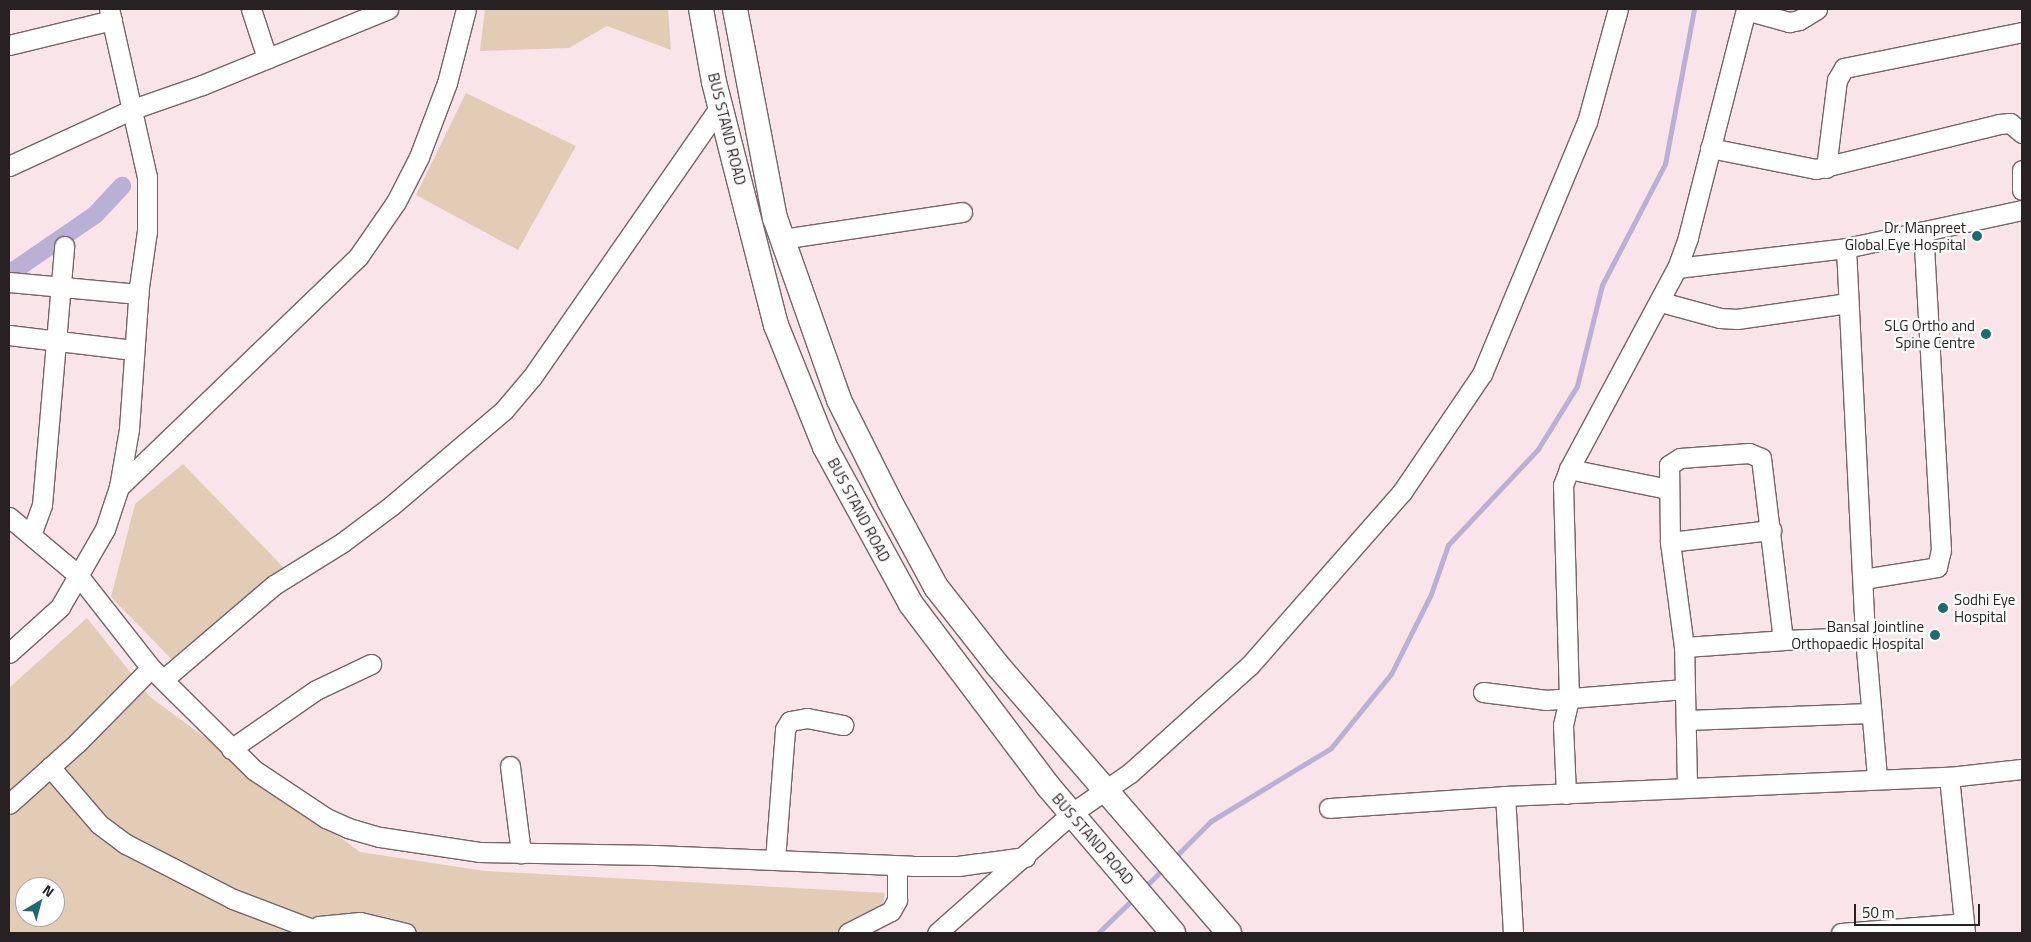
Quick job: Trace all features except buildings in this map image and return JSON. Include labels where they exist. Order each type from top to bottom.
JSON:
[{"type":"main road","name":"BUS STAND ROAD","points":[[701,9],[720,106],[776,325],[825,446],[911,604],[990,714],[1167,927]]},
{"type":"main road","name":"BUS STAND ROAD","points":[[735,9],[775,218],[839,400],[936,587],[998,666],[1229,933]]},
{"type":"street","points":[[251,9],[267,58]]},
{"type":"street","points":[[9,166],[134,109],[388,9]]},
{"type":"street","points":[[120,487],[358,257],[396,202],[418,157],[447,83],[466,9]]},
{"type":"street","points":[[937,933],[1025,857],[1072,813],[1138,767],[1277,638],[1402,492],[1482,374],[1587,122],[1618,9]]},
{"type":"street","points":[[1566,794],[1563,725],[1569,699],[1561,499],[1569,469],[1661,302],[1677,268],[1688,237],[1746,9],[1789,22],[1799,20],[1817,9]]},
{"type":"street","points":[[9,45],[111,14],[134,109],[147,184],[147,232],[138,294],[129,429],[120,487],[105,529],[60,607],[9,653]]},
{"type":"street","points":[[1826,168],[1836,88],[1844,68],[2022,32]]},
{"type":"street","points":[[9,804],[158,673],[274,585],[343,542],[391,506],[504,410],[532,377],[720,106]]},
{"type":"street","points":[[1710,148],[1803,167],[1826,168],[1999,124],[2010,123],[2022,132]]},
{"type":"street","points":[[2022,170],[2022,190]]},
{"type":"street","points":[[1677,268],[1846,248],[2022,210]]},
{"type":"street","points":[[782,238],[962,212]]},
{"type":"street","points":[[1863,579],[1937,567],[1941,550],[1923,232]]},
{"type":"street","points":[[32,535],[42,505],[64,246]]},
{"type":"street","points":[[1846,248],[1865,637],[1877,778]]},
{"type":"street","points":[[9,282],[138,294]]},
{"type":"street","points":[[1661,302],[1720,318],[1737,319],[1848,303]]},
{"type":"street","points":[[9,335],[133,350]]},
{"type":"street","points":[[1687,786],[1684,734],[1686,720],[1684,647],[1670,542],[1667,470],[1674,460],[1756,455],[1764,464],[1783,640]]},
{"type":"street","points":[[1569,469],[1668,489]]},
{"type":"street","points":[[9,518],[78,574],[158,673],[231,749],[283,792],[326,818],[348,828],[380,837],[469,850],[521,853],[775,860],[897,866],[958,866],[1025,857]]},
{"type":"street","points":[[1670,542],[1771,530]]},
{"type":"street","points":[[1684,647],[1783,640],[1865,637]]},
{"type":"street","points":[[231,749],[316,690],[371,664]]},
{"type":"street","points":[[1483,692],[1546,700],[1685,690]]},
{"type":"street","points":[[1686,720],[1870,712]]},
{"type":"street","points":[[775,860],[785,729],[790,721],[807,718],[842,725]]},
{"type":"street","points":[[510,766],[521,853]]},
{"type":"street","points":[[50,767],[99,824],[120,840],[233,898],[309,931],[360,922],[406,933]]},
{"type":"street","points":[[1329,808],[1687,786],[1949,777],[2022,769]]},
{"type":"street","points":[[1841,933],[1964,928],[1949,777]]},
{"type":"street","points":[[1505,796],[1513,933]]},
{"type":"street","points":[[848,933],[891,911],[897,900],[897,866]]},
{"type":"shaded area","points":[[485,9],[668,9],[671,50],[607,26],[569,48],[480,51]]},
{"type":"shaded area","points":[[466,93],[576,146],[518,250],[416,195]]},
{"type":"shaded area","points":[[183,464],[285,569],[183,671],[111,597],[135,504]]},
{"type":"shaded area","points":[[87,618],[150,697],[360,852],[485,871],[885,893],[879,933],[9,933],[9,688]]},
{"type":"waterway","points":[[1174,858],[1211,821],[1331,748],[1391,674],[1431,594],[1448,545],[1538,449],[1577,386],[1602,285],[1665,164],[1694,9]]},
{"type":"waterway","points":[[9,274],[95,215],[122,186]]},
{"type":"waterway","points":[[1144,888],[1164,868]]},
{"type":"waterway","points":[[1098,933],[1134,898]]},
{"type":"place","name":"Dr. Manpreet Global Eye Hospital","points":[[1977,236]]},
{"type":"place","name":"SLG Ortho and Spine Centre","points":[[1986,334]]},
{"type":"place","name":"Sodhi Eye Hospital","points":[[1943,608]]},
{"type":"place","name":"Bansal Jointline Orthopaedic Hospital","points":[[1935,635]]}]
